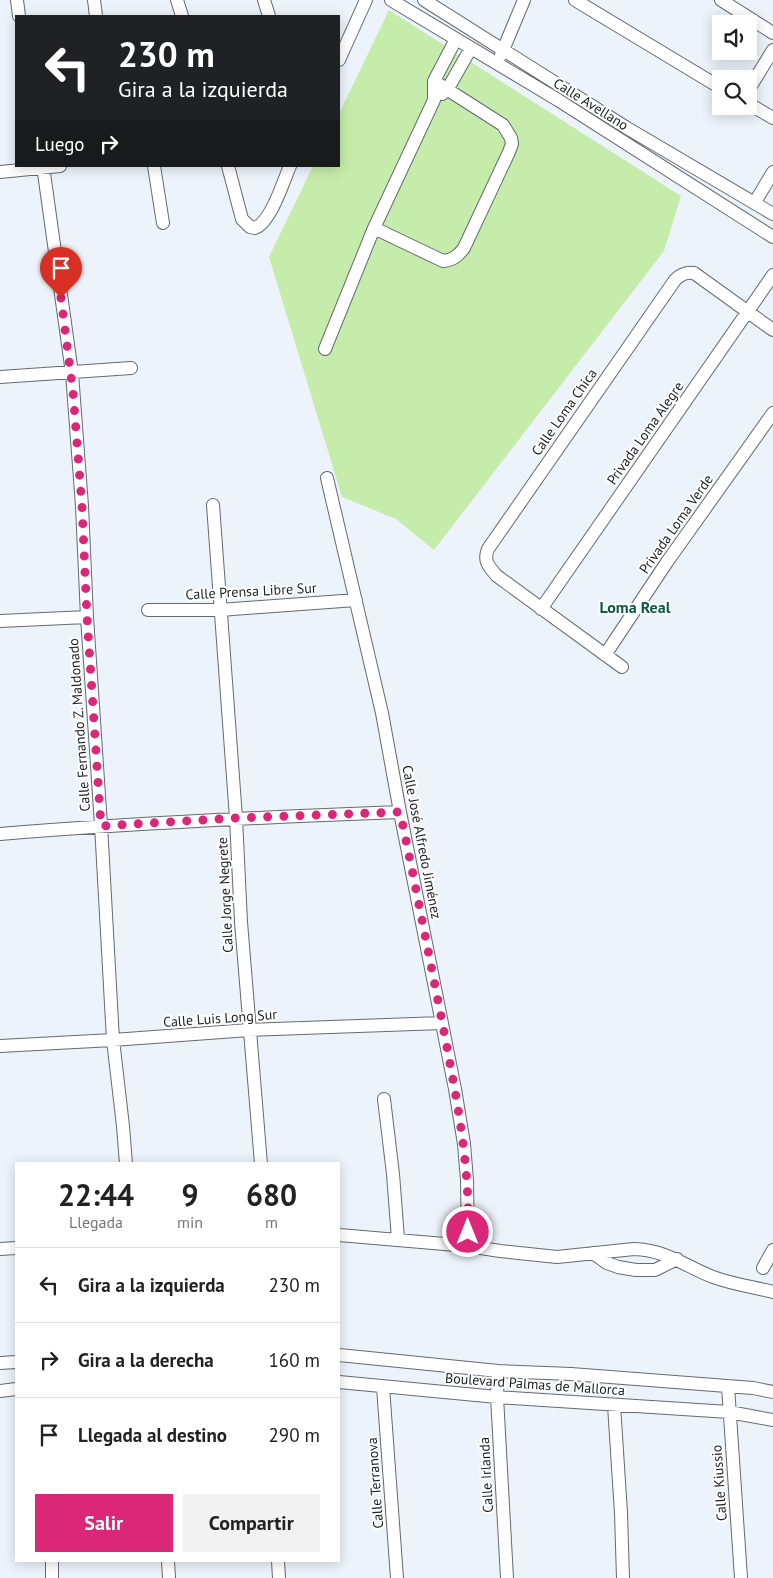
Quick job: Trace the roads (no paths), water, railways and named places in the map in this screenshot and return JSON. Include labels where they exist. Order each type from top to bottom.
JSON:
[{"type":"street","points":[[17,0],[19,15]]},
{"type":"street","points":[[94,0],[96,15]]},
{"type":"street","points":[[177,0],[182,15]]},
{"type":"street","points":[[264,0],[269,15]]},
{"type":"street","points":[[340,58],[366,0]]},
{"type":"street","name":"Calle Avellano","points":[[392,0],[498,63],[773,237]]},
{"type":"street","name":"Calle Avellano","points":[[424,0],[443,6],[503,49],[627,128],[773,214]]},
{"type":"street","points":[[498,63],[524,0]]},
{"type":"street","points":[[575,0],[712,83]]},
{"type":"street","points":[[721,0],[773,33]]},
{"type":"street","points":[[325,349],[374,228],[434,100],[434,81],[456,39]]},
{"type":"street","points":[[434,100],[447,90],[471,48]]},
{"type":"street","points":[[757,76],[773,50]]},
{"type":"street","points":[[374,228],[442,261],[451,260],[458,256],[464,248],[510,152],[512,144],[503,125],[434,81]]},
{"type":"street","points":[[757,109],[773,118]]},
{"type":"street","points":[[0,172],[43,167]]},
{"type":"street","name":"Calle Fernando Z. Maldonado","points":[[43,167],[72,373],[82,506],[113,1040],[124,1126],[126,1162]]},
{"type":"street","points":[[154,167],[163,223]]},
{"type":"street","points":[[228,167],[242,219],[250,227],[254,228],[264,222],[290,167]]},
{"type":"street","points":[[755,202],[773,172]]},
{"type":"street","name":"Calle Loma Chica","points":[[541,609],[497,576],[486,562],[485,556],[674,280],[688,272],[694,274],[747,312]]},
{"type":"street","name":"Privada Loma Alegre","points":[[541,609],[773,275]]},
{"type":"street","points":[[747,312],[773,330]]},
{"type":"street","points":[[0,377],[131,368]]},
{"type":"street","name":"Privada Loma Verde","points":[[605,654],[667,562],[773,413]]},
{"type":"street","name":"Calle José Alfredo Jiménez","points":[[327,478],[382,713],[456,1089],[468,1180],[468,1246]]},
{"type":"street","name":"Calle Jorge Negrete","points":[[213,506],[236,818],[241,922],[260,1162]]},
{"type":"street","name":"Calle Prensa Libre Sur","points":[[148,610],[220,610],[356,600]]},
{"type":"street","points":[[541,609],[622,667]]},
{"type":"street","points":[[0,620],[87,617]]},
{"type":"street","points":[[0,834],[236,818],[400,812]]},
{"type":"street","name":"Calle Luis Long Sur","points":[[0,1046],[249,1030],[442,1024]]},
{"type":"street","points":[[384,1099],[398,1239]]},
{"type":"street","points":[[340,1236],[398,1239],[557,1257],[634,1248],[646,1249],[677,1259],[714,1277],[773,1292]]},
{"type":"street","points":[[0,1249],[15,1248]]},
{"type":"street","points":[[618,1267],[620,1250]]},
{"type":"street","points":[[763,1268],[773,1250]]},
{"type":"street","points":[[593,1253],[607,1263],[636,1270],[655,1270],[677,1259]]},
{"type":"street","name":"Boulevard Palmas de Mallorca","points":[[340,1355],[498,1371],[571,1374],[728,1386],[773,1392]]},
{"type":"street","points":[[0,1363],[15,1362]]},
{"type":"street","name":"Calle Irlanda","points":[[498,1371],[497,1396],[507,1578]]},
{"type":"street","name":"Boulevard Palmas de Mallorca","points":[[340,1382],[614,1405],[730,1412],[773,1420]]},
{"type":"street","name":"Calle Kiussio","points":[[728,1386],[740,1578]]},
{"type":"street","name":"Calle Terranova","points":[[382,1387],[397,1578]]},
{"type":"street","points":[[0,1391],[15,1389]]},
{"type":"street","points":[[614,1405],[623,1578]]},
{"type":"street","points":[[52,1562],[52,1578]]},
{"type":"street","points":[[168,1562],[169,1578]]},
{"type":"street","points":[[278,1562],[280,1578]]},
{"type":"district","name":"Loma Real","points":[[635,607]]}]
